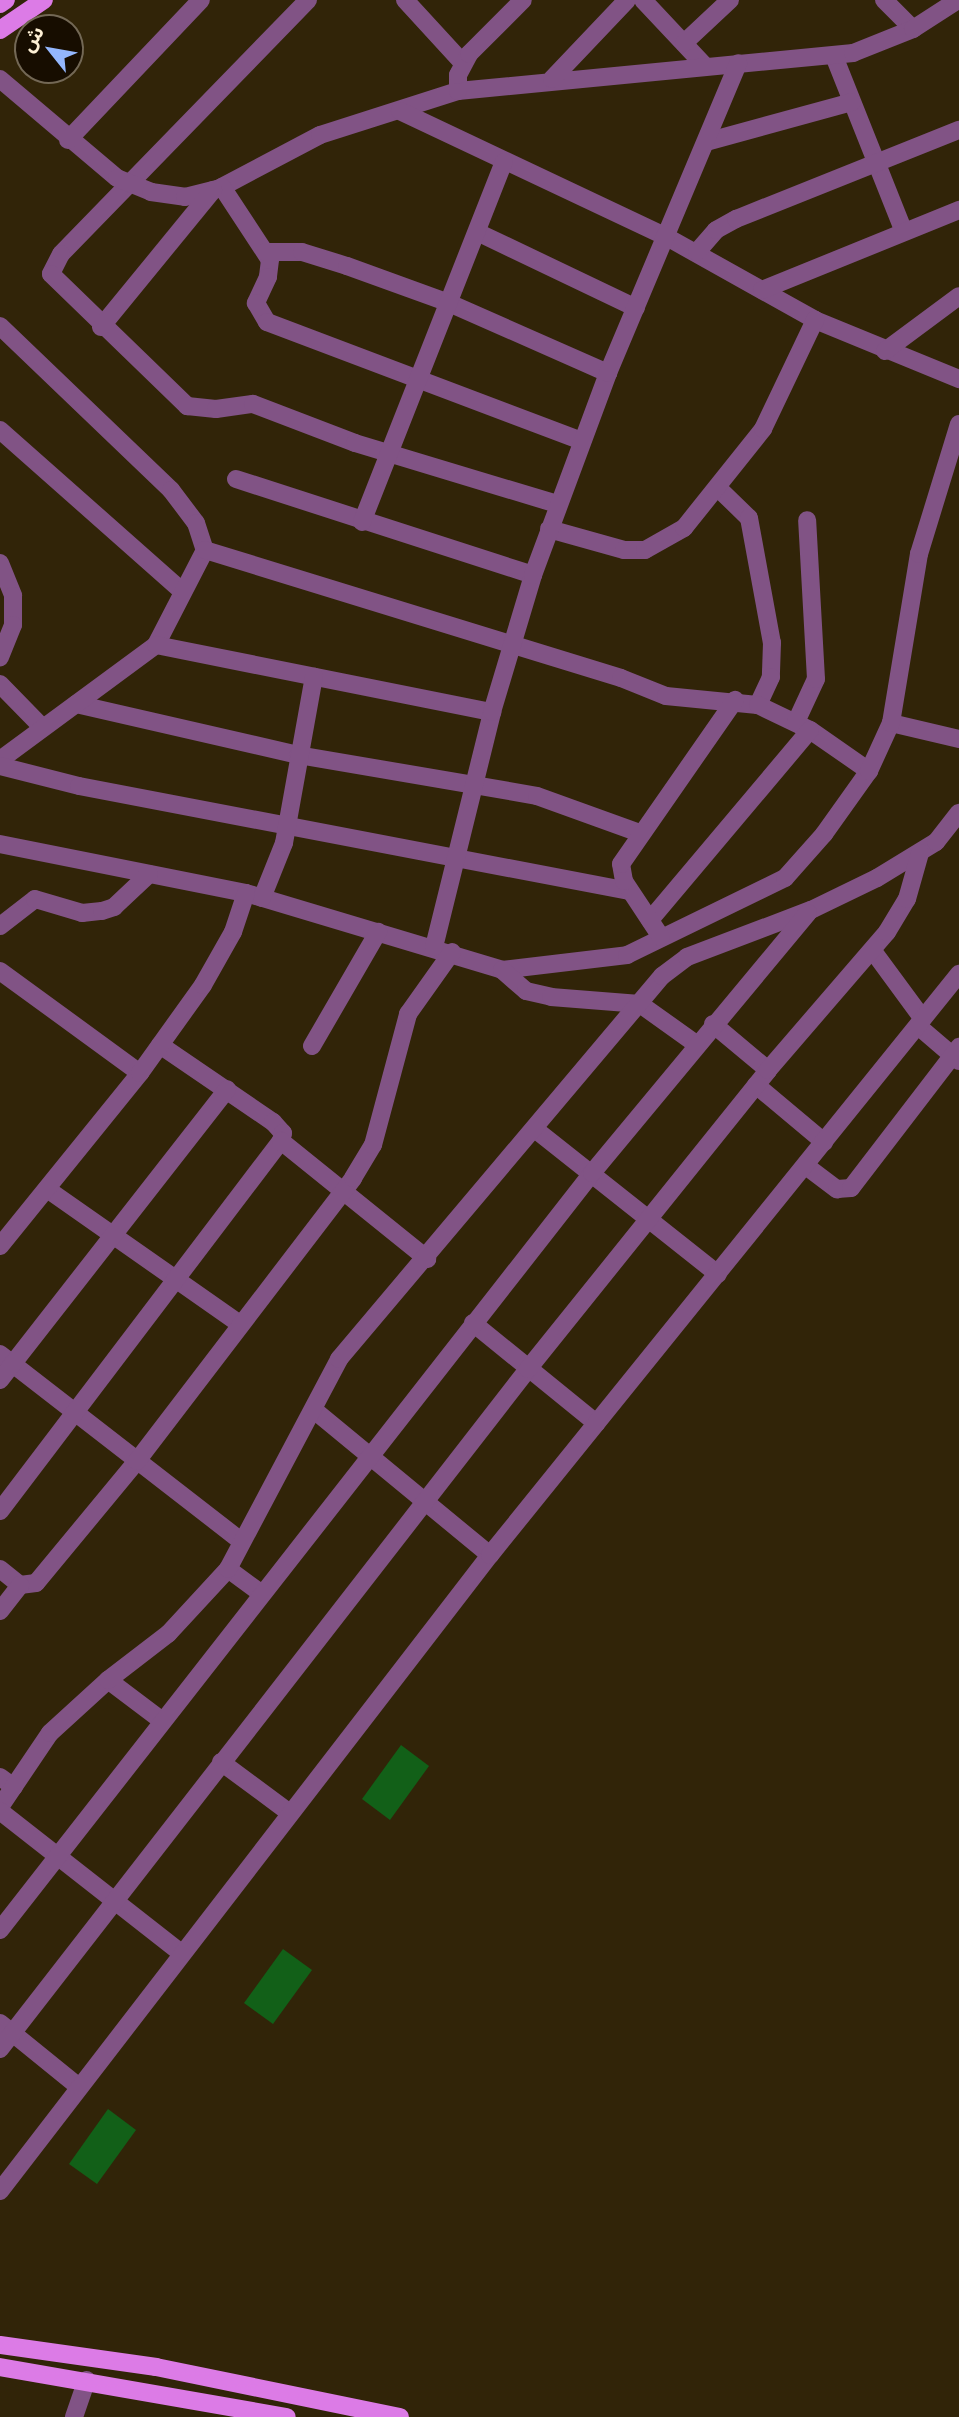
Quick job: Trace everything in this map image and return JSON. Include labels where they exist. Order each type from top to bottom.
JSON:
[{"type":"main road","points":[[0,4],[6,0]]},
{"type":"main road","points":[[0,30],[44,0]]},
{"type":"main road","points":[[0,2345],[156,2367],[400,2417]]},
{"type":"main road","points":[[0,2367],[87,2380],[287,2417]]},
{"type":"street","points":[[68,140],[201,0]]},
{"type":"street","points":[[308,0],[50,270],[101,327],[187,405],[216,410],[253,404],[386,452],[557,504]]},
{"type":"street","points":[[405,0],[463,62]]},
{"type":"street","points":[[458,91],[463,62],[523,0]]},
{"type":"street","points":[[552,79],[627,0]]},
{"type":"street","points":[[643,0],[704,65]]},
{"type":"street","points":[[684,43],[730,0]]},
{"type":"street","points":[[884,0],[913,29]]},
{"type":"street","points":[[0,79],[68,140],[129,185],[177,197],[218,188],[320,135],[458,91],[552,79],[834,56],[876,46],[913,29],[958,0]]},
{"type":"street","points":[[834,56],[875,165],[904,232]]},
{"type":"street","points":[[434,947],[510,647],[557,504],[608,373],[738,63]]},
{"type":"street","points":[[706,142],[852,102]]},
{"type":"street","points":[[400,111],[697,252],[815,320],[885,351],[959,379]]},
{"type":"street","points":[[697,252],[716,230],[736,219],[959,130]]},
{"type":"street","points":[[362,522],[386,452],[449,303],[504,162]]},
{"type":"street","points":[[218,188],[266,252],[270,268],[256,303],[268,322],[301,338],[419,376],[582,441]]},
{"type":"street","points":[[101,327],[218,188]]},
{"type":"street","points":[[762,290],[959,210]]},
{"type":"street","points":[[477,232],[635,308]]},
{"type":"street","points":[[266,252],[302,252],[449,303],[608,373]]},
{"type":"street","points":[[885,351],[959,296]]},
{"type":"street","points":[[549,529],[624,550],[645,550],[684,528],[763,429],[815,320]]},
{"type":"street","points":[[0,326],[171,490],[196,523],[205,550],[156,645],[76,704],[41,726],[0,763],[41,778],[456,860],[629,891]]},
{"type":"street","points":[[502,970],[604,960],[662,937],[785,878],[824,834],[869,771],[891,723],[919,554],[959,425]]},
{"type":"street","points":[[0,429],[183,592]]},
{"type":"street","points":[[236,479],[362,522],[437,541],[533,575]]},
{"type":"street","points":[[718,488],[749,518],[763,593],[773,666],[758,705]]},
{"type":"street","points":[[649,920],[803,726],[816,679],[807,520]]},
{"type":"street","points":[[205,550],[510,647],[621,678],[666,696],[735,700],[758,705],[803,726],[869,771]]},
{"type":"street","points":[[0,563],[13,596],[13,625],[0,657]]},
{"type":"street","points":[[156,645],[492,712]]},
{"type":"street","points":[[0,1245],[140,1073],[221,956],[254,896],[287,826],[314,677]]},
{"type":"street","points":[[0,684],[41,726]]},
{"type":"street","points":[[662,937],[629,891],[621,864],[640,832],[735,700]]},
{"type":"street","points":[[76,704],[298,755],[537,796],[640,832]]},
{"type":"street","points":[[891,723],[959,740]]},
{"type":"street","points":[[181,1953],[0,1809],[7,1782],[50,1733],[108,1680],[168,1633],[228,1569],[339,1359],[428,1259],[663,976],[687,957],[811,910],[920,853],[948,830],[959,813]]},
{"type":"street","points":[[0,844],[254,896],[434,947],[502,970],[526,991],[551,997],[640,1004],[696,1044]]},
{"type":"street","points":[[0,2049],[6,2028],[116,1899],[528,1369],[768,1070],[873,951],[900,914],[920,853]]},
{"type":"street","points":[[0,926],[35,899],[82,913],[102,911],[126,897],[149,874]]},
{"type":"street","points":[[0,1930],[161,1720],[592,1173],[696,1044],[811,910]]},
{"type":"street","points":[[312,1046],[378,932]]},
{"type":"street","points":[[806,1166],[837,1189],[851,1188],[957,1054],[921,1022],[873,951]]},
{"type":"street","points":[[0,1611],[20,1585],[36,1583],[137,1461],[342,1192],[373,1144],[408,1014],[452,953]]},
{"type":"street","points":[[0,971],[140,1073]]},
{"type":"street","points":[[0,2191],[490,1555],[959,974]]},
{"type":"street","points":[[713,1024],[768,1070]]},
{"type":"street","points":[[160,1045],[227,1088],[279,1127],[281,1141],[428,1259]]},
{"type":"street","points":[[756,1085],[824,1142]]},
{"type":"street","points":[[0,1380],[6,1359],[113,1234],[227,1088]]},
{"type":"street","points":[[536,1130],[718,1274]]},
{"type":"street","points":[[0,1511],[281,1141]]},
{"type":"street","points":[[47,1189],[176,1276],[240,1324]]},
{"type":"street","points":[[474,1323],[596,1423]]},
{"type":"street","points":[[6,1359],[242,1542]]},
{"type":"street","points":[[314,1410],[490,1555]]},
{"type":"street","points":[[0,1569],[20,1585]]},
{"type":"street","points":[[228,1569],[262,1594]]},
{"type":"street","points":[[108,1680],[161,1720]]},
{"type":"street","points":[[221,1762],[290,1813]]},
{"type":"street","points":[[6,2028],[79,2087]]},
{"type":"street","points":[[75,2417],[87,2380]]},
{"type":"green space","points":[[401,1745],[429,1766],[390,1820],[362,1799]]},
{"type":"green space","points":[[283,1949],[312,1970],[273,2024],[244,2003]]},
{"type":"green space","points":[[108,2109],[136,2130],[97,2184],[69,2164]]}]
